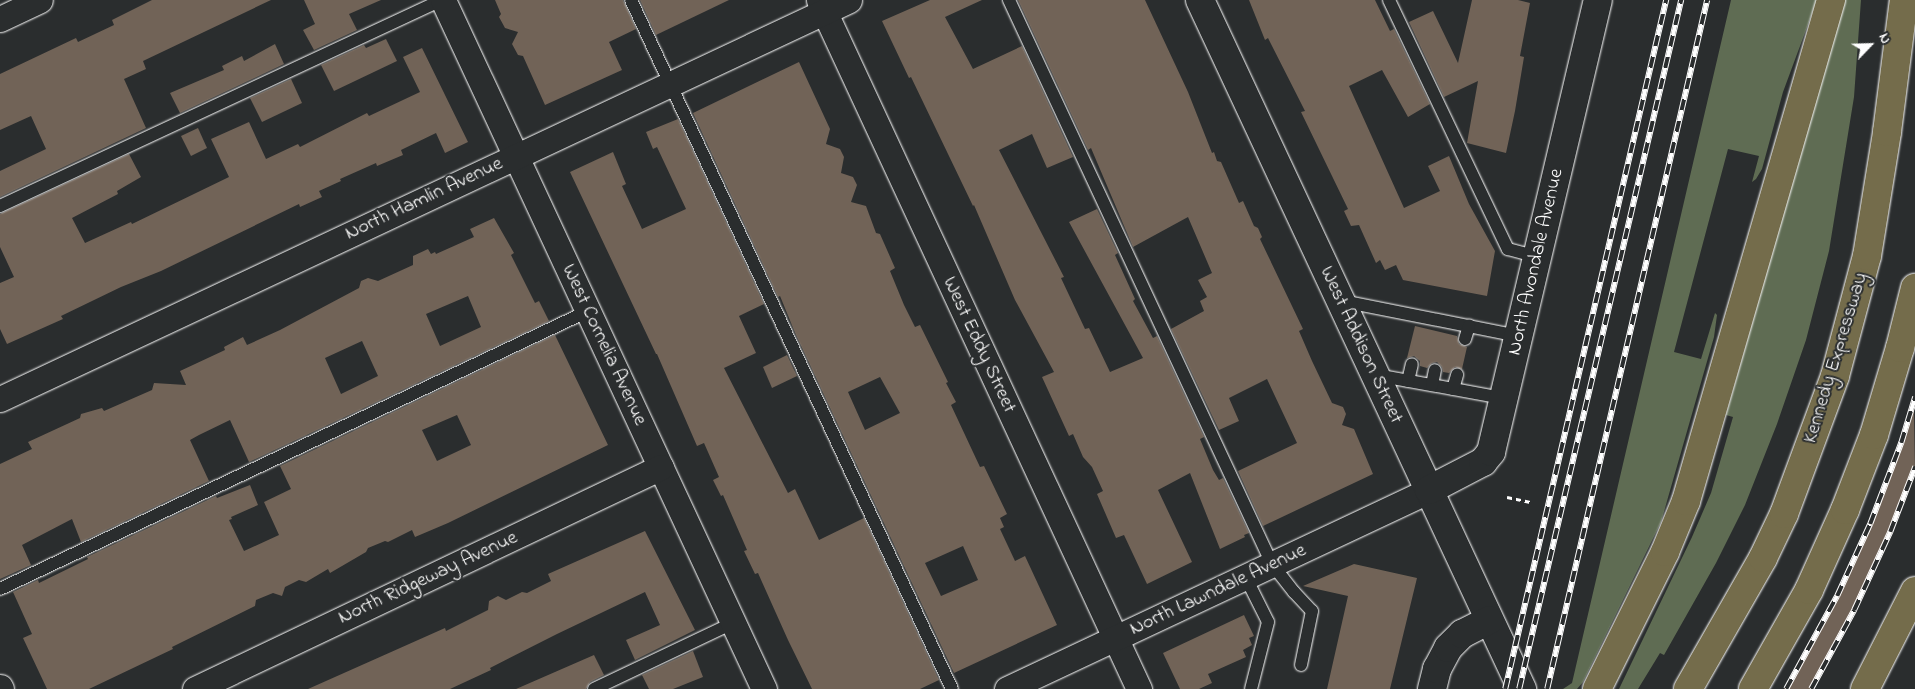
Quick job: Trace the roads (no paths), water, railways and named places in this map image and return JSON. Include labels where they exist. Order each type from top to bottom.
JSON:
[{"type":"highway","points":[[1597,689],[1665,552],[1686,501],[1831,0]]},
{"type":"highway","name":"Kennedy Expressway","points":[[1688,689],[1742,597],[1776,532],[1813,439],[1835,376],[1868,247],[1887,132],[1904,0]]},
{"type":"highway","points":[[1753,689],[1809,590],[1845,510],[1874,435],[1900,348],[1915,288]]},
{"type":"highway","points":[[1865,689],[1915,592]]},
{"type":"street","points":[[0,18],[40,0]]},
{"type":"street","name":"West Cornelia Avenue","points":[[442,0],[764,689]]},
{"type":"street","name":"North Hamlin Avenue","points":[[0,399],[670,84],[822,6],[848,0]]},
{"type":"street","name":"West Addison Street","points":[[1200,0],[1522,689]]},
{"type":"street","name":"North Avondale Avenue","points":[[1429,490],[1483,462],[1491,452],[1598,0]]},
{"type":"street","name":"West Eddy Street","points":[[822,6],[1139,689]]},
{"type":"street","name":"North Ridgeway Avenue","points":[[196,689],[661,467]]},
{"type":"street","name":"North Lawndale Avenue","points":[[1006,689],[1429,490]]},
{"type":"street","points":[[1432,689],[1437,669],[1448,648],[1462,634],[1489,620]]},
{"type":"lane","points":[[0,206],[442,0]]},
{"type":"lane","points":[[631,0],[952,689]]},
{"type":"lane","points":[[1009,0],[1272,564],[1312,611],[1301,665]]},
{"type":"lane","points":[[1388,0],[1508,249],[1537,257]]},
{"type":"lane","points":[[1340,301],[1445,328],[1467,332],[1518,336]]},
{"type":"lane","points":[[0,589],[588,311]]},
{"type":"lane","points":[[1408,381],[1412,364]]},
{"type":"lane","points":[[1432,385],[1435,370]]},
{"type":"lane","points":[[1375,375],[1503,398]]},
{"type":"lane","points":[[1453,389],[1456,375]]},
{"type":"lane","points":[[1245,576],[1268,622],[1252,689]]},
{"type":"lane","points":[[594,689],[733,623]]},
{"type":"railway","points":[[1505,689],[1666,0]]},
{"type":"railway","points":[[1519,689],[1681,0]]},
{"type":"railway","points":[[1547,689],[1707,0]]},
{"type":"railway","points":[[1786,689],[1837,596],[1870,524],[1901,443],[1915,397]]},
{"type":"railway","points":[[1811,689],[1854,610],[1890,532],[1915,467]]}]
